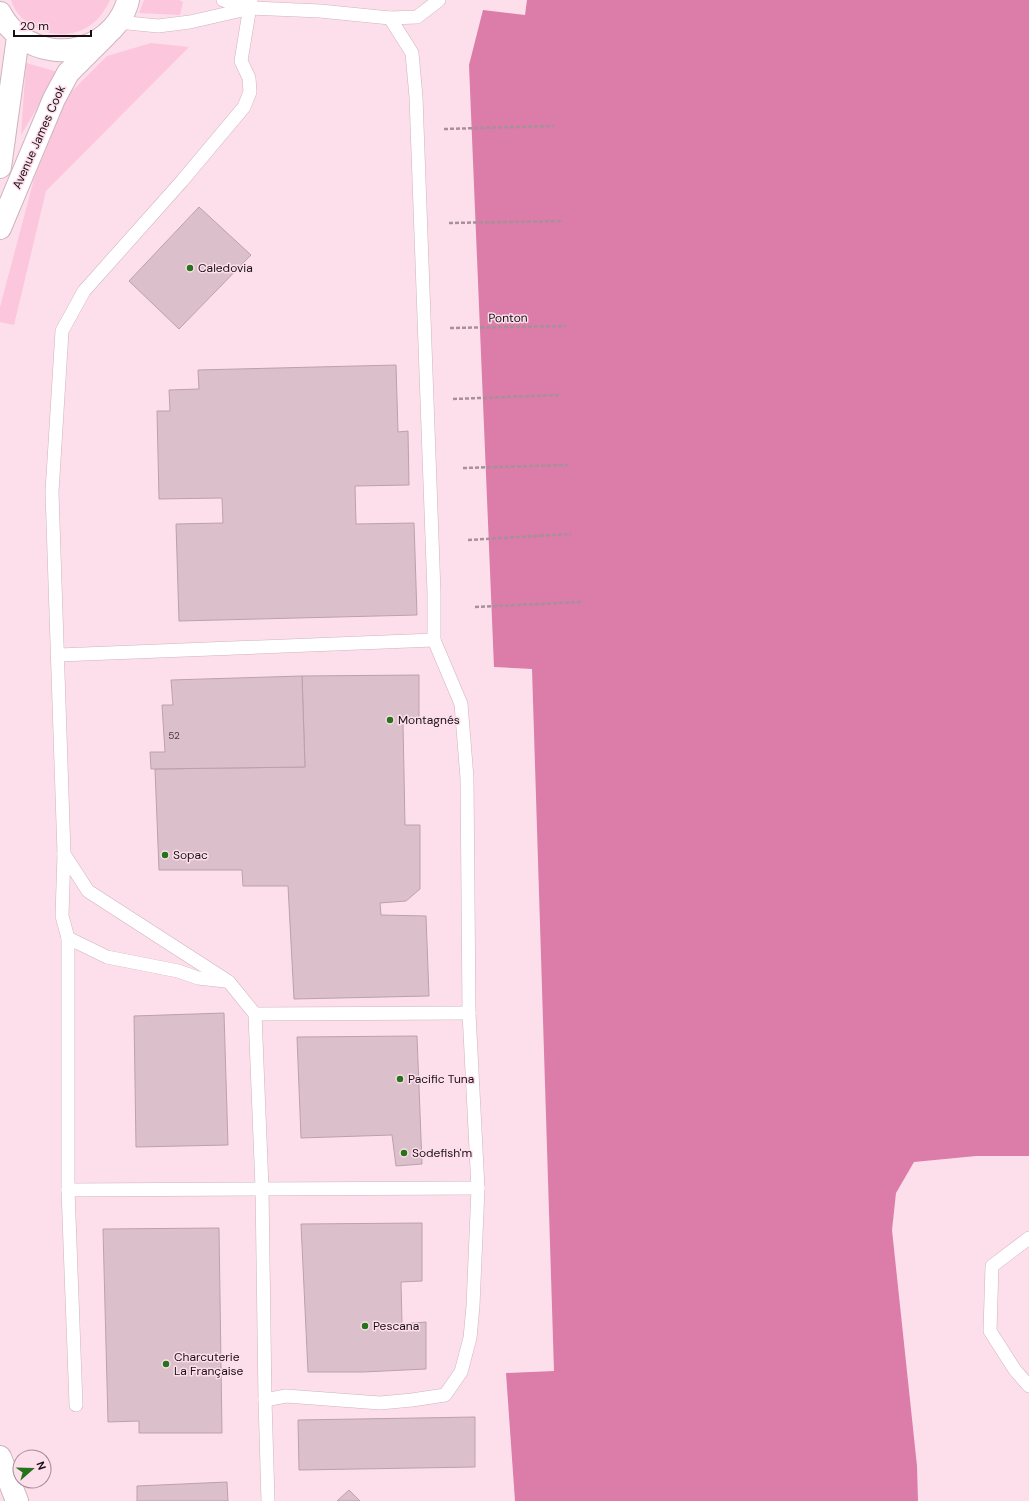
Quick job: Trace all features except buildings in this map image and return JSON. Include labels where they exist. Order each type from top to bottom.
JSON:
[{"type":"main road","points":[[6,24],[39,48],[62,52],[85,48],[112,29],[128,0]]},
{"type":"main road","name":"Avenue James Cook","points":[[0,167],[6,24]]},
{"type":"main road","name":"Avenue James Cook","points":[[0,228],[54,99],[68,74],[112,29]]},
{"type":"main road","points":[[0,1457],[18,1501]]},
{"type":"lane","points":[[223,0],[390,18],[417,17],[439,0]]},
{"type":"lane","points":[[112,29],[190,22],[251,4]]},
{"type":"lane","points":[[76,1405],[68,1190],[68,938],[62,916],[64,854],[59,655],[52,492],[62,331],[84,291],[244,107],[250,92],[249,78],[241,62],[251,4]]},
{"type":"lane","points":[[265,1400],[286,1396],[380,1403],[445,1395],[461,1372],[470,1338],[473,1306],[478,1188],[469,1013],[467,778],[461,704],[434,640],[434,593],[416,97],[412,53],[390,18]]},
{"type":"lane","points":[[59,655],[434,640]]},
{"type":"lane","points":[[64,854],[88,892],[229,982],[255,1014],[262,1188],[268,1501]]},
{"type":"lane","points":[[68,938],[107,957],[178,971],[198,978],[229,982]]},
{"type":"lane","points":[[255,1014],[469,1013]]},
{"type":"lane","points":[[68,1190],[478,1188]]},
{"type":"lane","points":[[1029,1238],[992,1266],[990,1331],[1015,1370],[1029,1386]]},
{"type":"path","points":[[444,129],[554,126]]},
{"type":"path","points":[[449,223],[563,221]]},
{"type":"path","name":"Ponton","points":[[450,328],[566,326]]},
{"type":"path","points":[[453,399],[560,395]]},
{"type":"path","points":[[463,468],[568,465]]},
{"type":"path","points":[[468,540],[571,534]]},
{"type":"path","points":[[475,607],[581,602]]},
{"type":"shaded area","points":[[11,0],[110,0],[93,24],[79,31],[67,34],[55,34],[33,26],[23,19]]},
{"type":"shaded area","points":[[144,0],[179,0],[183,2],[180,15],[139,13]]},
{"type":"shaded area","points":[[527,0],[1029,0],[1029,1156],[976,1156],[914,1162],[896,1193],[892,1230],[917,1466],[918,1501],[515,1501],[506,1373],[554,1371],[532,669],[494,667],[469,65],[483,10],[525,15]]},
{"type":"shaded area","points":[[151,43],[189,47],[46,191],[14,325],[0,322],[0,307],[34,179],[68,95],[107,56]]},
{"type":"shaded area","points":[[26,63],[58,72],[21,135]]},
{"type":"place","name":"Caledovia","points":[[190,268]]},
{"type":"place","name":"Montagnés","points":[[390,720]]},
{"type":"place","name":"Sopac","points":[[165,855]]},
{"type":"place","name":"Pacific Tuna","points":[[400,1079]]},
{"type":"place","name":"Sodefish'm","points":[[404,1153]]},
{"type":"place","name":"Pescana","points":[[365,1326]]},
{"type":"place","name":"Charcuterie La Française","points":[[166,1364]]}]
